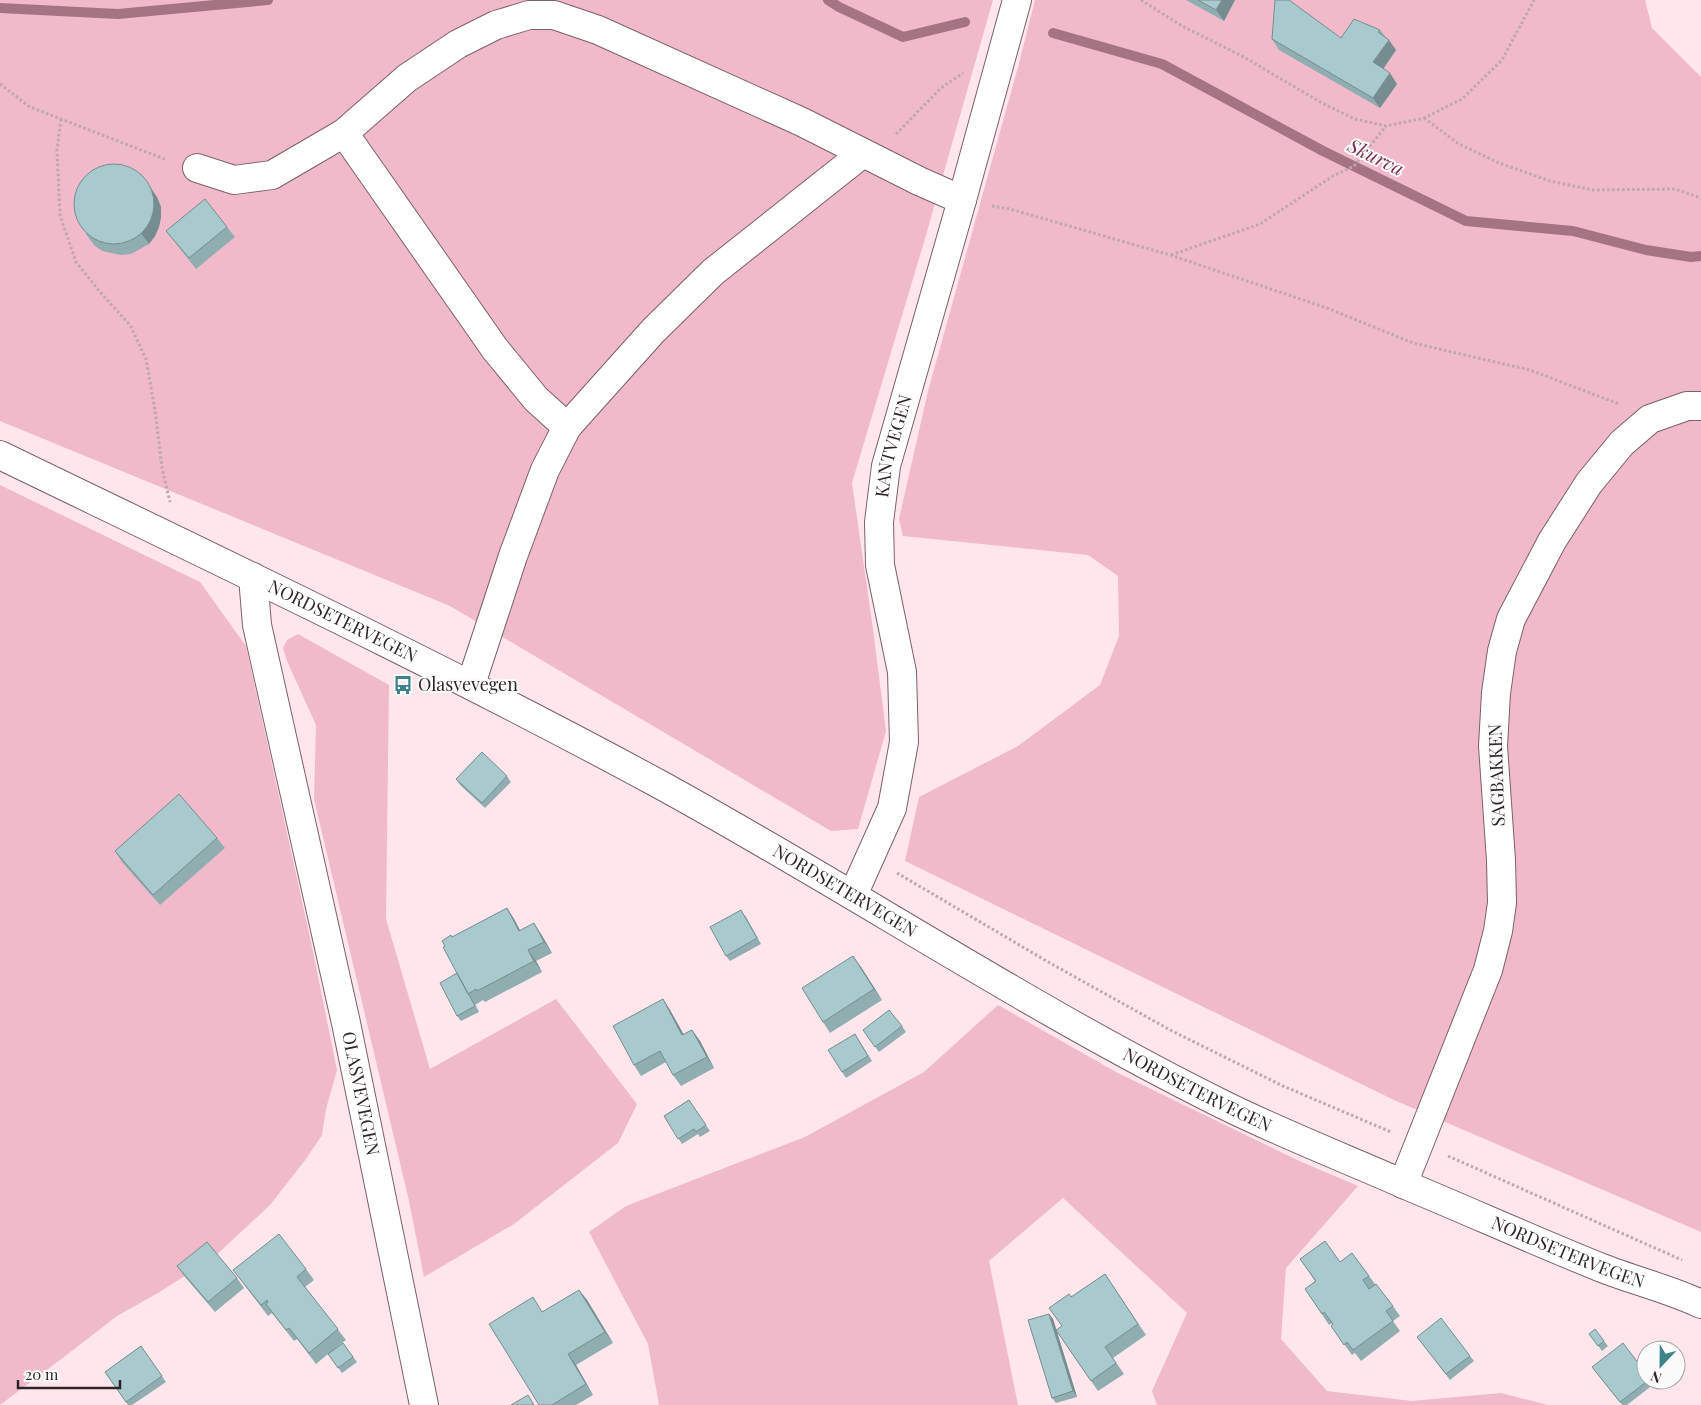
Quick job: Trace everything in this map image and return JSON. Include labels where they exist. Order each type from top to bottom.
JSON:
[{"type":"street","name":"KANTVEGEN","points":[[852,895],[892,808],[904,742],[902,672],[880,566],[879,522],[886,466],[1017,0]]},
{"type":"street","points":[[197,168],[234,180],[272,175],[344,133],[408,78],[458,44],[496,25],[529,15],[554,15],[607,34],[802,122],[919,181],[962,200]]},
{"type":"street","points":[[344,133],[495,349],[536,400],[567,427]]},
{"type":"street","points":[[471,684],[513,556],[542,479],[567,427],[653,331],[713,272],[863,153]]},
{"type":"street","name":"SAGBAKKEN","points":[[1403,1184],[1488,970],[1498,931],[1502,903],[1502,860],[1493,746],[1496,694],[1502,651],[1511,619],[1552,541],[1589,483],[1622,443],[1650,419],[1687,406],[1701,406]]},
{"type":"street","name":"NORDSETERVEGEN","points":[[0,454],[471,684],[661,785],[852,895],[975,969],[1225,1106],[1314,1147],[1609,1271],[1682,1295],[1701,1304]]},
{"type":"street","name":"OLASVEVEGEN","points":[[253,577],[257,625],[346,1024],[424,1405]]},
{"type":"path","points":[[1141,0],[1182,26],[1242,56],[1322,103],[1355,119],[1386,126],[1424,118],[1462,99],[1502,60],[1534,0]]},
{"type":"path","points":[[863,153],[895,135],[941,88],[975,65],[1001,60]]},
{"type":"path","points":[[0,84],[30,107],[161,158],[197,168]]},
{"type":"path","points":[[61,118],[57,150],[60,215],[76,262],[130,325],[146,359],[162,468],[180,542]]},
{"type":"path","points":[[1424,118],[1459,144],[1499,163],[1550,181],[1594,190],[1675,189],[1701,198]]},
{"type":"path","points":[[1170,255],[1260,224],[1333,176],[1354,166],[1386,126]]},
{"type":"path","points":[[962,200],[1010,209],[1170,255],[1328,308],[1413,343],[1530,370],[1621,404],[1650,419]]},
{"type":"path","points":[[870,856],[928,893],[1172,1031],[1283,1086],[1683,1260]]},
{"type":"shaded area","points":[[0,0],[993,0],[924,242],[852,483],[886,731],[858,829],[831,831],[450,606],[0,421]]},
{"type":"shaded area","points":[[1035,0],[1645,0],[1652,28],[1701,77],[1701,1232],[1394,1100],[905,861],[919,797],[1018,746],[1100,685],[1119,636],[1118,576],[1088,555],[903,536],[899,519],[928,391]]},
{"type":"shaded area","points":[[0,485],[200,582],[246,646],[337,1070],[326,1109],[322,1135],[270,1205],[213,1258],[158,1293],[117,1316],[0,1405]]},
{"type":"shaded area","points":[[298,634],[389,685],[386,919],[430,1069],[556,999],[637,1104],[618,1143],[514,1224],[424,1277],[409,1201],[314,799],[316,725],[283,648],[287,640]]},
{"type":"shaded area","points":[[998,1005],[1116,1072],[1297,1160],[1358,1186],[1286,1268],[1281,1339],[1327,1391],[1412,1401],[1501,1393],[1548,1405],[1157,1405],[1152,1391],[1187,1313],[1063,1198],[989,1261],[1018,1405],[659,1405],[648,1344],[589,1232],[626,1206],[805,1137],[924,1072]]},
{"type":"building","points":[[1198,0],[1222,0],[1216,10]]},
{"type":"building","points":[[1275,0],[1289,0],[1341,38],[1354,19],[1380,30],[1378,32],[1389,40],[1373,62],[1390,73],[1373,98],[1272,39]]},
{"type":"building","points":[[114,164],[129,167],[142,176],[151,189],[154,204],[151,219],[142,232],[129,241],[114,244],[99,241],[86,232],[77,219],[74,204],[77,189],[86,176],[99,167]]},
{"type":"building","points":[[205,199],[227,227],[189,258],[166,231]]},
{"type":"building","points":[[482,752],[507,776],[482,803],[456,779]]},
{"type":"building","points":[[179,794],[217,838],[153,895],[115,851]]},
{"type":"building","points":[[507,908],[519,931],[534,923],[544,942],[528,950],[534,961],[468,994],[443,947],[445,946],[442,941]]},
{"type":"building","points":[[741,910],[757,938],[726,956],[710,927]]},
{"type":"building","points":[[853,956],[874,989],[823,1022],[802,988]]},
{"type":"building","points":[[457,973],[475,1006],[457,1016],[440,983]]},
{"type":"building","points":[[663,999],[682,1035],[692,1030],[707,1057],[673,1075],[660,1051],[634,1065],[613,1026]]},
{"type":"building","points":[[889,1010],[902,1026],[875,1047],[863,1030]]},
{"type":"building","points":[[855,1034],[868,1056],[842,1072],[828,1050]]},
{"type":"building","points":[[689,1100],[706,1125],[696,1132],[694,1129],[678,1139],[664,1116]]},
{"type":"building","points":[[279,1234],[306,1269],[297,1277],[338,1329],[309,1353],[289,1328],[286,1330],[266,1304],[267,1300],[261,1305],[233,1270]]},
{"type":"building","points":[[1325,1241],[1340,1262],[1352,1253],[1369,1276],[1363,1280],[1369,1289],[1376,1284],[1393,1306],[1386,1311],[1393,1321],[1353,1350],[1347,1342],[1344,1345],[1331,1326],[1333,1324],[1324,1312],[1322,1314],[1305,1289],[1316,1281],[1300,1259]]},
{"type":"building","points":[[207,1242],[237,1278],[208,1302],[177,1266]]},
{"type":"building","points":[[1105,1274],[1138,1324],[1105,1347],[1116,1363],[1091,1381],[1056,1330],[1062,1326],[1049,1308],[1069,1294],[1071,1297]]},
{"type":"building","points":[[579,1290],[605,1332],[568,1354],[586,1384],[552,1405],[539,1405],[489,1324],[533,1297],[542,1312]]},
{"type":"building","points":[[1049,1314],[1073,1391],[1052,1398],[1028,1320]]},
{"type":"building","points":[[1441,1318],[1470,1356],[1446,1374],[1417,1337]]},
{"type":"building","points":[[1595,1329],[1604,1341],[1598,1346],[1589,1334]]},
{"type":"building","points":[[343,1343],[353,1357],[338,1368],[328,1354]]},
{"type":"building","points":[[1623,1343],[1636,1360],[1636,1390],[1620,1402],[1592,1367]]},
{"type":"building","points":[[141,1346],[162,1376],[126,1402],[105,1372]]},
{"type":"building","points":[[528,1395],[534,1405],[511,1405]]},
{"type":"waterway","name":"Skurva","points":[[0,8],[118,14],[268,0]]},
{"type":"waterway","name":"Skurva","points":[[828,0],[903,37],[965,22]]},
{"type":"waterway","name":"Skurva","points":[[1053,33],[1162,64],[1323,151],[1466,221],[1573,231],[1646,250],[1691,257],[1701,256]]},
{"type":"place","name":"Olasvevegen","points":[[403,685]]}]
